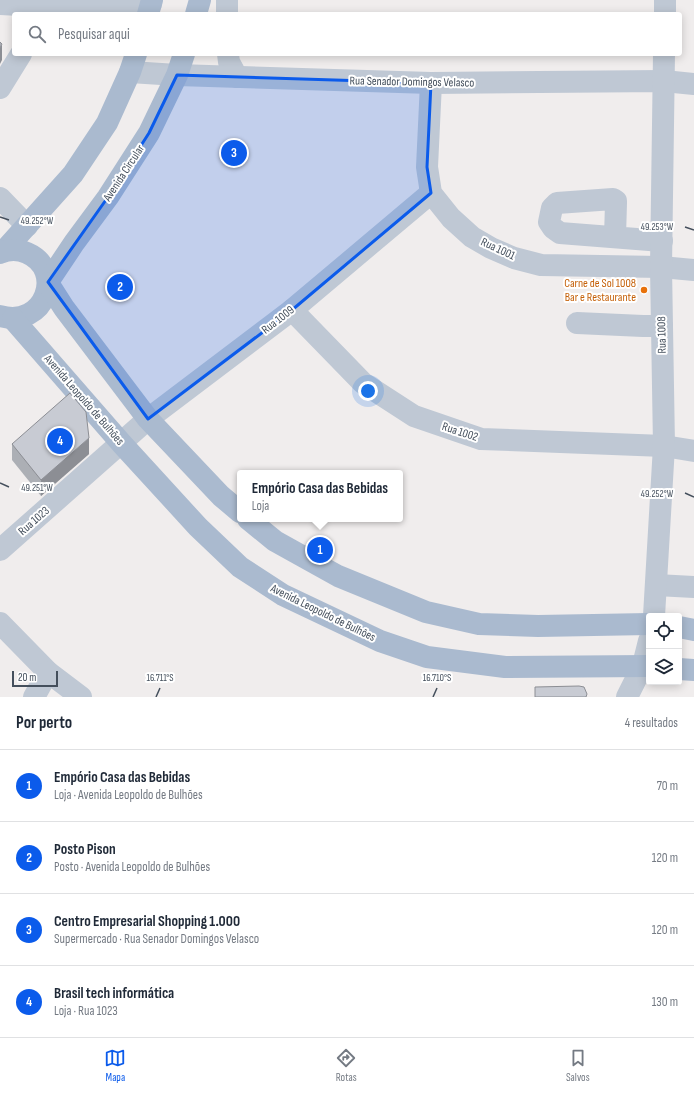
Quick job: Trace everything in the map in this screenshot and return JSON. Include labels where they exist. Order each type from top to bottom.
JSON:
[{"type":"main road","points":[[197,12],[200,0]]},
{"type":"main road","name":"Avenida Circular","points":[[6,320],[24,317],[34,312],[41,304],[46,294],[48,283],[74,243],[108,198],[149,133],[177,75],[183,56]]},
{"type":"main road","points":[[2,252],[73,174],[107,123],[133,63]]},
{"type":"main road","points":[[2,252],[14,250],[23,251],[32,255],[43,267],[48,283],[64,308],[148,419],[221,496],[237,509]]},
{"type":"main road","name":"Avenida Leopoldo de Bulhões","points":[[6,320],[198,527],[240,568],[283,595],[380,641],[427,657],[505,667],[646,666]]},
{"type":"main road","points":[[252,522],[275,541],[338,576],[426,612],[479,624],[538,626],[646,624]]},
{"type":"main road","points":[[682,628],[694,630]]},
{"type":"main road","points":[[682,669],[694,670]]},
{"type":"street","points":[[227,0],[227,12]]},
{"type":"street","points":[[665,0],[665,12]]},
{"type":"street","points":[[0,4],[38,10],[150,6]]},
{"type":"street","points":[[0,88],[20,56]]},
{"type":"street","points":[[228,56],[228,62],[237,77]]},
{"type":"street","name":"Rua 1008","points":[[654,613],[664,446],[661,267],[664,56]]},
{"type":"street","name":"Rua Senador Domingos Velasco","points":[[133,63],[177,75],[431,83],[664,81],[694,84]]},
{"type":"street","name":"Rua 1001","points":[[431,83],[427,167],[431,193],[451,218],[472,236],[491,248],[514,258],[541,265],[661,267],[694,270]]},
{"type":"street","name":"Rua 1009","points":[[122,444],[148,419],[292,310],[431,193]]},
{"type":"street","points":[[0,198],[27,226]]},
{"type":"street","points":[[615,237],[662,241]]},
{"type":"street","name":"Rua 1002","points":[[292,310],[363,383],[414,416],[482,440],[664,446],[694,451]]},
{"type":"street","points":[[577,323],[662,326]]},
{"type":"street","name":"Rua 1023","points":[[0,550],[122,444]]},
{"type":"street","points":[[656,585],[694,587]]},
{"type":"street","points":[[0,623],[48,672],[81,697]]},
{"type":"street","points":[[627,697],[646,666]]},
{"type":"street","points":[[34,697],[48,672]]},
{"type":"highlighted area","points":[[177,75],[431,83],[427,167],[431,193],[292,310],[148,419],[48,282],[108,197],[149,133]]},
{"type":"building","points":[[70,393],[86,412],[89,438],[41,480],[12,444]]},
{"type":"building","points":[[535,687],[584,687],[587,694],[586,697],[535,697]]},
{"type":"place","name":"Centro Empresarial Shopping 1.000","points":[[234,153]]},
{"type":"place","name":"Posto Pison","points":[[120,287]]},
{"type":"place","name":"Carne de Sol 1008 Bar e Restaurante","points":[[644,290]]},
{"type":"place","name":"Brasil tech informática","points":[[60,441]]},
{"type":"place","name":"Empório Casa das Bebidas","points":[[320,550]]}]
